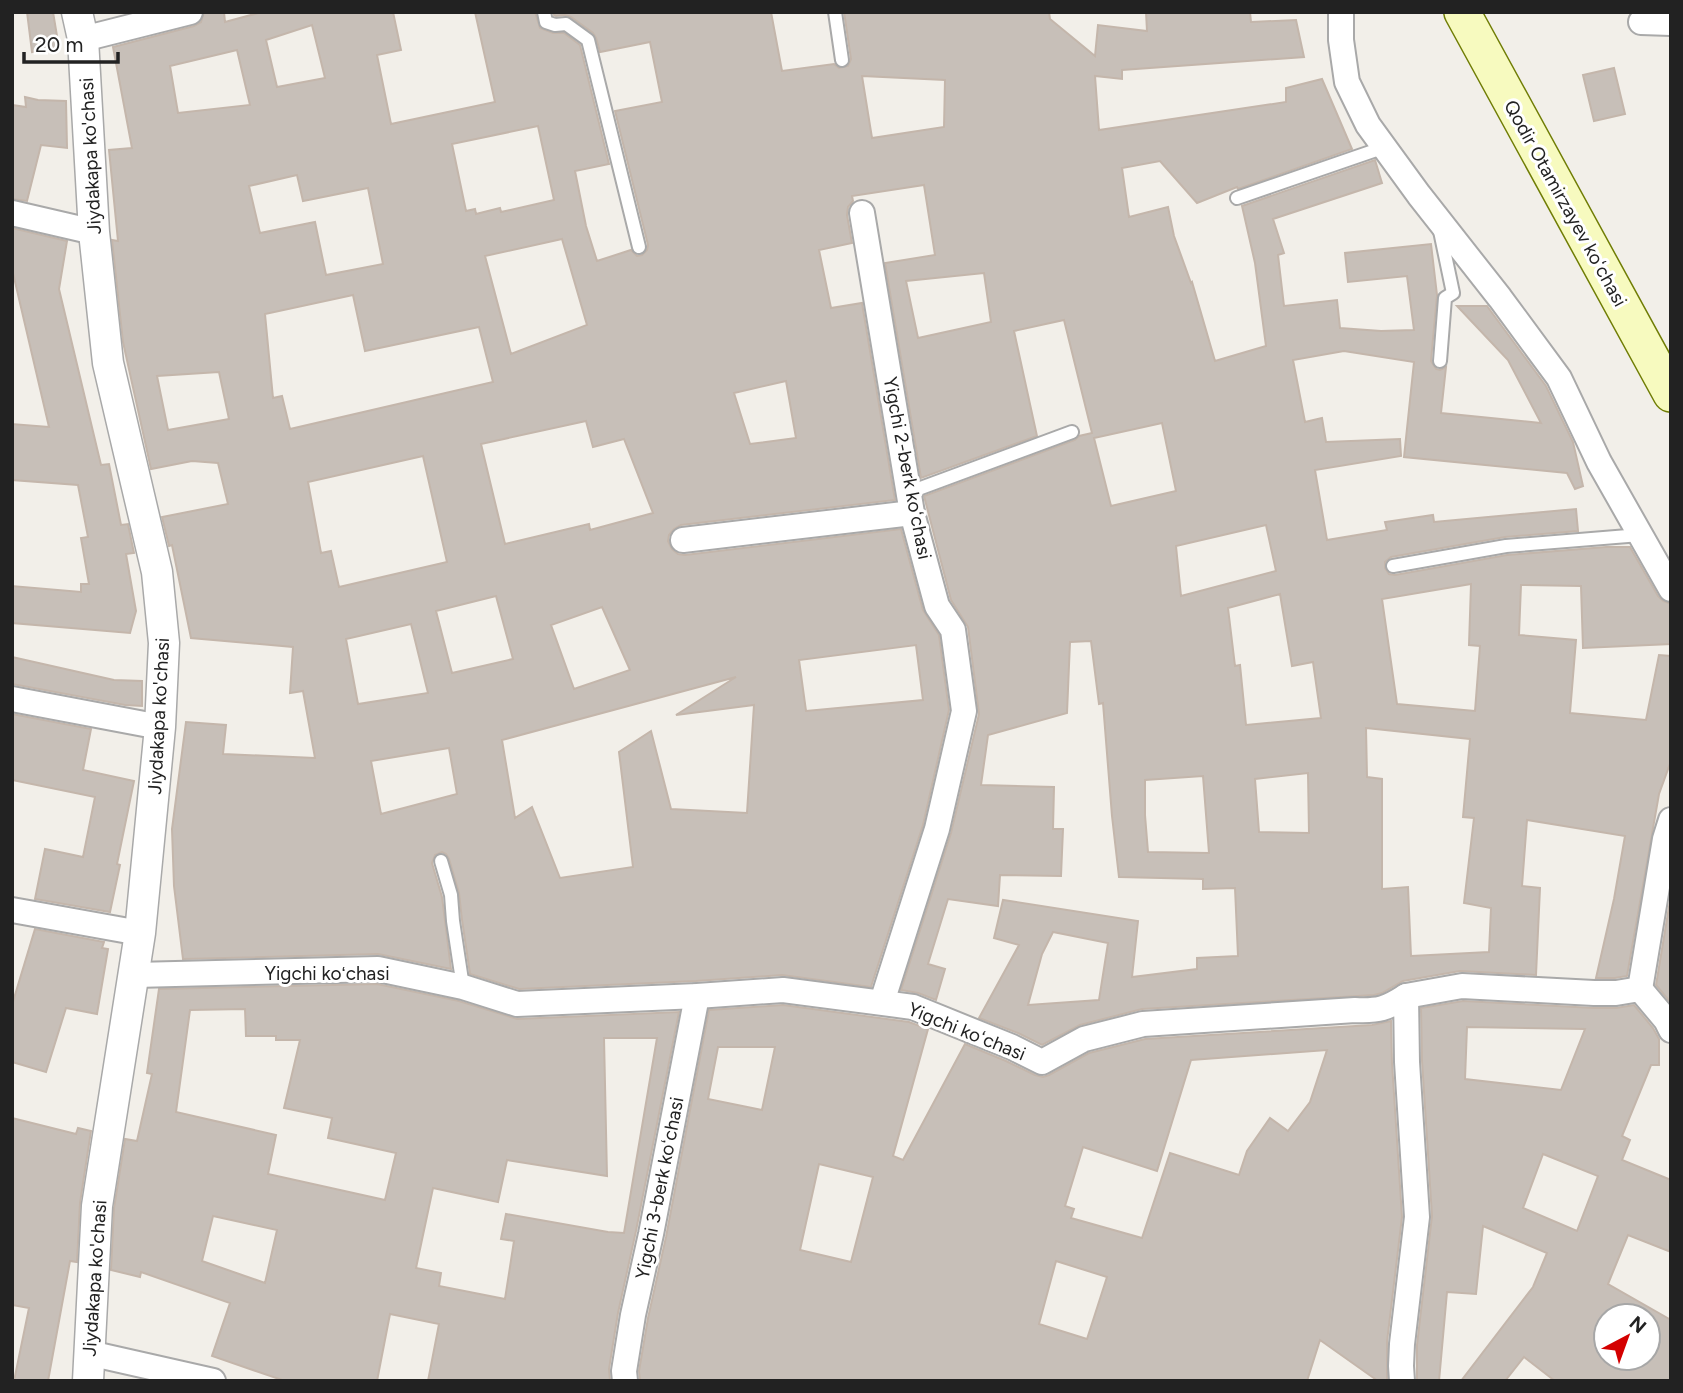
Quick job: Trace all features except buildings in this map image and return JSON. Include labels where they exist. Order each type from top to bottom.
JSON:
[{"type":"main road","name":"Qodir Otamirzayev koʻchasi","points":[[1462,12],[1671,394]]},
{"type":"street","points":[[80,25],[190,12]]},
{"type":"street","points":[[1341,12],[1341,40],[1347,82],[1368,125],[1559,378],[1599,462],[1671,589]]},
{"type":"street","points":[[1642,22],[1671,23]]},
{"type":"street","name":"Jiydakapa ko'chasi","points":[[80,25],[94,232],[108,363],[158,572],[164,643],[160,727],[140,933],[97,1206],[89,1367]]},
{"type":"street","name":"Yigchi 2-berk koʻchasi","points":[[862,212],[911,502],[937,606],[953,630],[964,711],[937,829],[883,1002]]},
{"type":"street","points":[[12,213],[94,232]]},
{"type":"street","points":[[683,540],[911,502]]},
{"type":"street","points":[[12,699],[160,727]]},
{"type":"street","points":[[1671,820],[1665,839],[1640,989],[1671,1030]]},
{"type":"street","points":[[12,910],[140,933]]},
{"type":"street","name":"Yigchi koʻchasi","points":[[135,975],[378,969],[463,986],[517,1004],[783,990],[913,1007],[1042,1062],[1084,1039],[1143,1024],[1355,1010],[1375,1011],[1391,1006],[1406,996]]},
{"type":"street","points":[[1402,1381],[1402,1344],[1417,1217],[1406,1062],[1406,996],[1462,986],[1594,993],[1640,989]]},
{"type":"street","name":"Yigchi 3-berk koʻchasi","points":[[625,1381],[624,1371],[633,1315],[697,996]]},
{"type":"street","points":[[89,1367],[214,1381]]},
{"type":"lane","points":[[544,12],[546,22],[566,24],[587,40],[639,247]]},
{"type":"lane","points":[[835,12],[842,60]]},
{"type":"lane","points":[[1237,198],[1385,147]]},
{"type":"lane","points":[[1436,217],[1453,292],[1445,298],[1440,361]]},
{"type":"lane","points":[[911,502],[1072,432]]},
{"type":"lane","points":[[1393,566],[1506,546],[1640,535]]},
{"type":"lane","points":[[441,860],[451,895],[463,986]]}]
